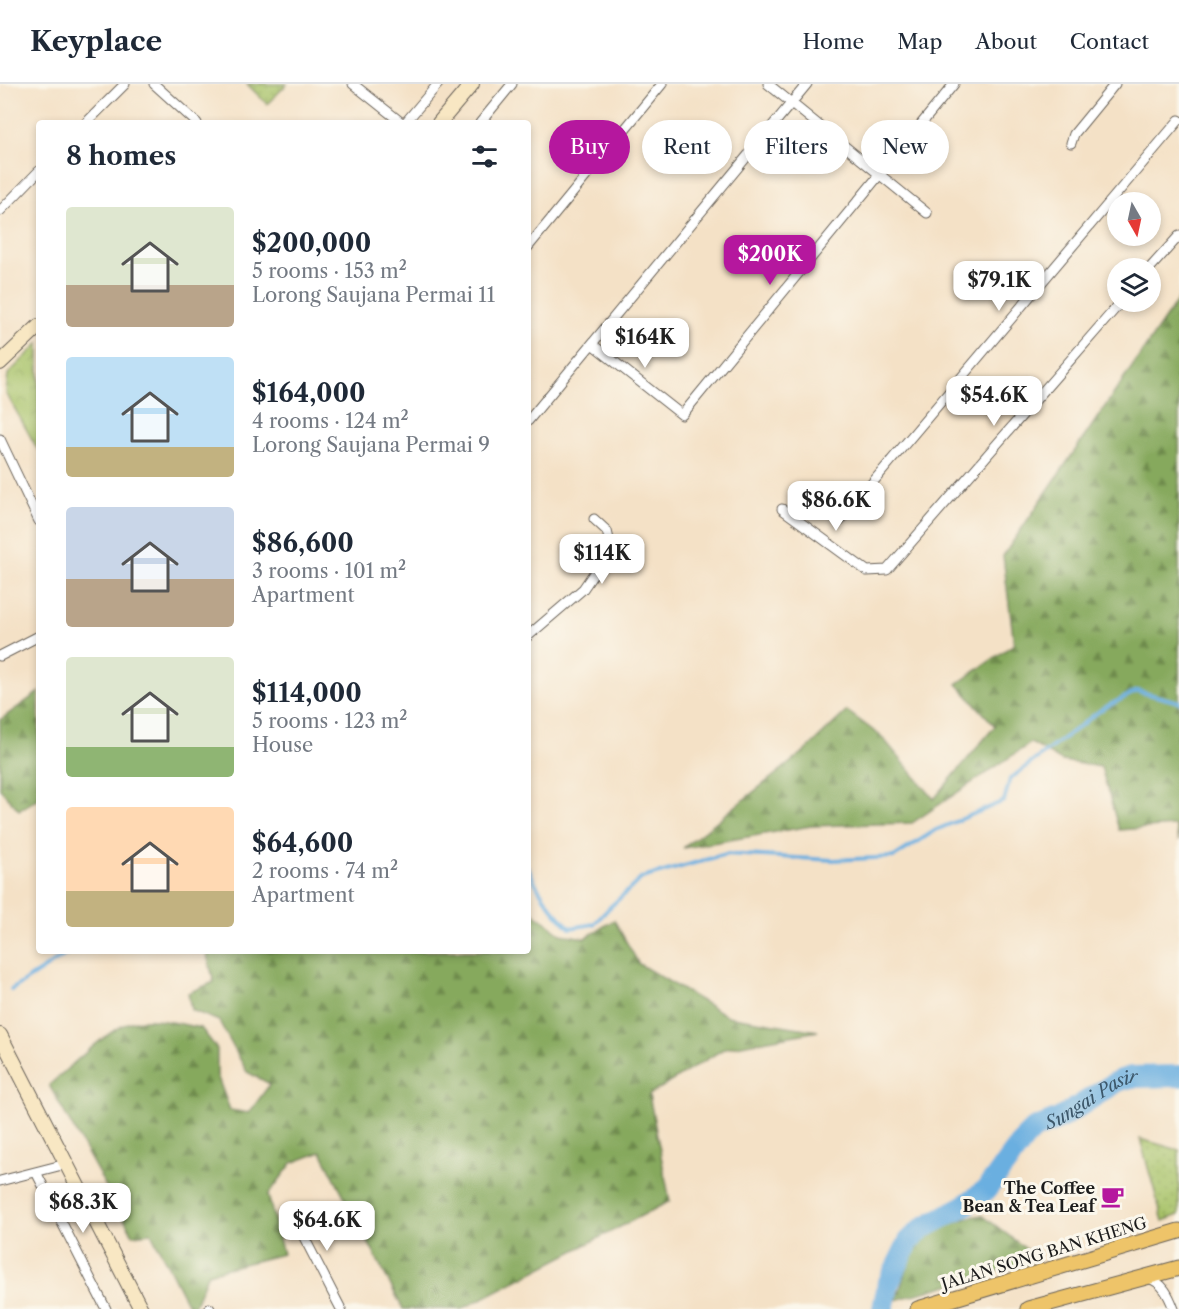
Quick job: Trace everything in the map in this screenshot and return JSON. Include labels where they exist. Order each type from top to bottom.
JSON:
[{"type":"main road","name":"JALAN SONG BAN KHENG","points":[[918,1309],[1179,1231]]},
{"type":"main road","points":[[1028,1309],[1177,1266]]},
{"type":"street","points":[[90,120],[125,84]]},
{"type":"street","points":[[154,84],[194,120]]},
{"type":"street","points":[[353,84],[400,120]]},
{"type":"street","points":[[407,120],[438,84]]},
{"type":"street","points":[[442,120],[472,84]]},
{"type":"street","points":[[482,120],[512,84]]},
{"type":"street","points":[[531,242],[662,84]]},
{"type":"street","points":[[768,84],[861,159]]},
{"type":"street","points":[[531,417],[807,84]]},
{"type":"street","points":[[924,120],[954,84]]},
{"type":"street","points":[[1071,143],[1074,134],[1114,84]]},
{"type":"street","points":[[840,521],[1179,120]]},
{"type":"street","points":[[0,211],[36,174]]},
{"type":"street","points":[[592,344],[682,415],[880,174],[927,213]]},
{"type":"street","points":[[1159,258],[1179,236]]},
{"type":"street","points":[[782,509],[867,571],[887,570],[1112,312]]},
{"type":"street","points":[[0,363],[36,329]]},
{"type":"street","points":[[0,439],[36,515]]},
{"type":"street","points":[[531,633],[583,589],[611,548],[607,531],[594,519]]},
{"type":"street","points":[[0,656],[36,638]]},
{"type":"street","points":[[0,1035],[141,1309]]},
{"type":"street","points":[[0,1180],[66,1164]]},
{"type":"street","points":[[36,1172],[106,1309]]},
{"type":"street","points":[[289,1208],[341,1309]]},
{"type":"street","points":[[1142,1277],[1155,1280],[1166,1291],[1174,1309]]},
{"type":"green space","points":[[247,84],[287,84],[267,104]]},
{"type":"green space","points":[[1179,298],[1179,841],[1175,826],[1119,830],[1101,767],[1062,761],[1031,743],[912,823],[811,826],[683,848],[806,750],[847,711],[882,737],[934,799],[995,726],[957,684],[1014,644],[1003,556]]},
{"type":"green space","points":[[36,346],[36,446],[6,393],[8,374]]},
{"type":"green space","points":[[36,694],[36,800],[19,810],[0,789],[0,720]]},
{"type":"green space","points":[[531,911],[561,934],[585,938],[614,920],[639,964],[727,1016],[818,1031],[725,1048],[649,1095],[670,1201],[462,1309],[403,1309],[321,1152],[292,1163],[268,1195],[283,1254],[208,1273],[193,1309],[190,1309],[151,1233],[133,1235],[49,1085],[100,1040],[122,1026],[139,1020],[166,1021],[201,1028],[217,1049],[217,1075],[230,1110],[249,1113],[270,1084],[247,1072],[219,1021],[191,1010],[188,993],[214,982],[207,954],[531,954]]},
{"type":"green space","points":[[1140,1139],[1179,1150],[1179,1215],[1163,1221]]},
{"type":"green space","points":[[982,1215],[1037,1260],[896,1300],[912,1257],[924,1239],[948,1225]]},
{"type":"waterway","points":[[531,873],[546,900],[570,928],[594,924],[642,878],[726,854],[833,860],[894,857],[936,830],[1004,801],[1010,779],[1102,709],[1137,691],[1179,702]]},
{"type":"waterway","points":[[11,990],[66,954]]},
{"type":"waterway","name":"Sungai Pasir","points":[[883,1309],[888,1284],[909,1241],[923,1228],[964,1206],[986,1190],[1034,1129],[1059,1119],[1118,1081],[1131,1077],[1179,1076]]},
{"type":"place","name":"The Coffee Bean & Tea Leaf","points":[[1113,1197]]}]
